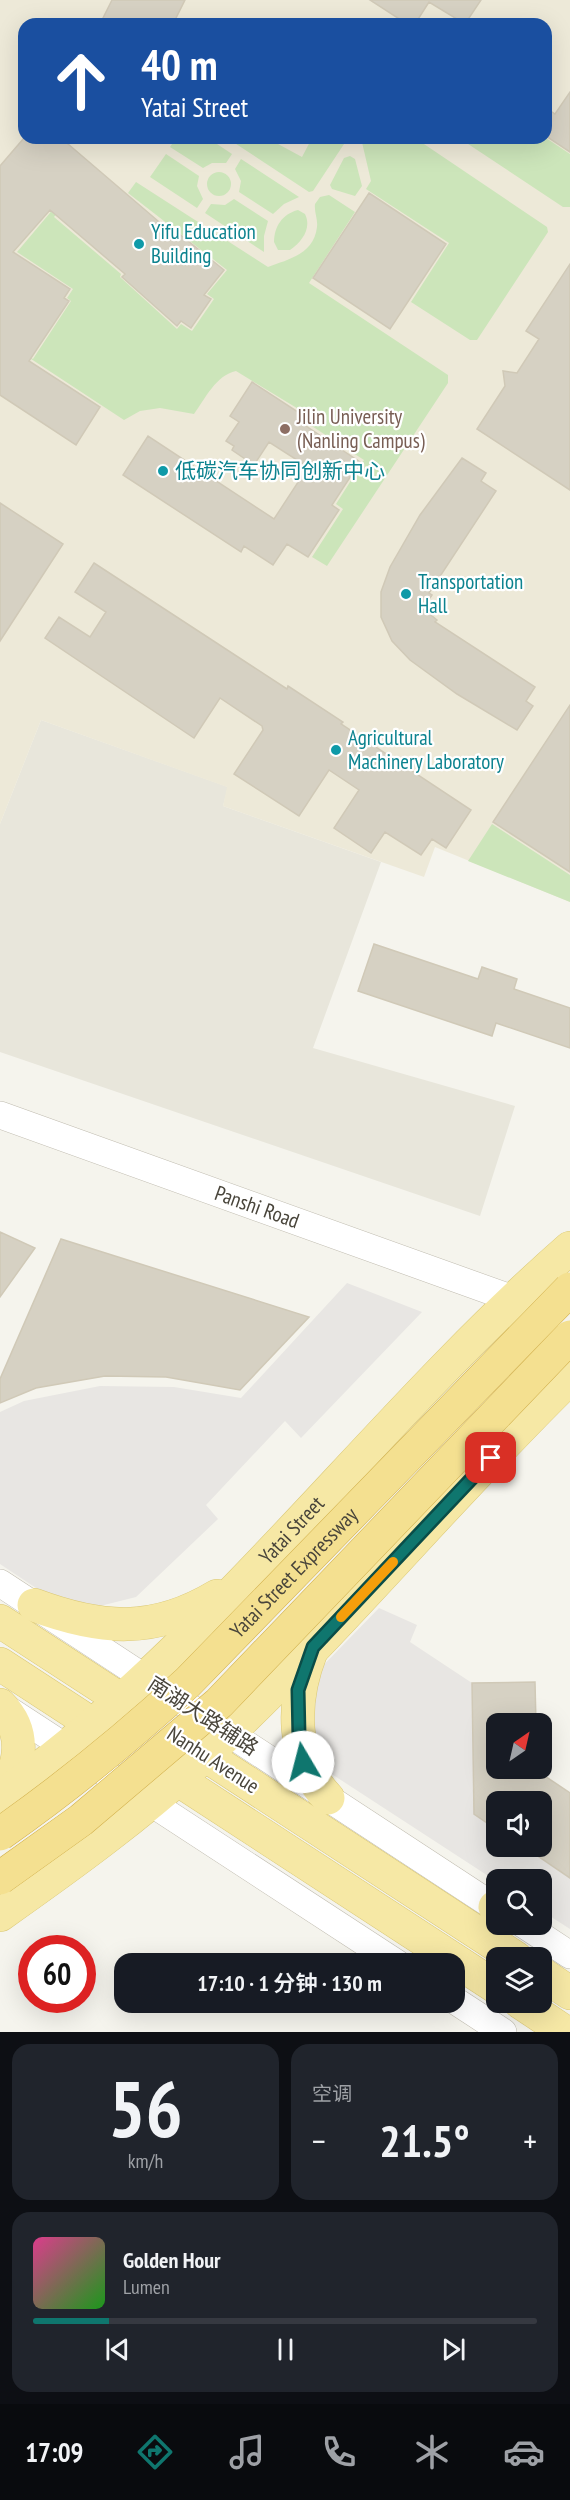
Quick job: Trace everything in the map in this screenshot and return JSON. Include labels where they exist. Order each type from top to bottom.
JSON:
[{"type":"highway","name":"Yatai Street Expressway","points":[[0,1834],[59,1793],[134,1732],[188,1682],[570,1289]]},
{"type":"highway","name":"Yatai Street Expressway","points":[[0,1878],[81,1820],[219,1703],[570,1337]]},
{"type":"main road","name":"Yatai Street","points":[[0,1796],[67,1748],[146,1679],[242,1582],[445,1366],[513,1299],[570,1248]]},
{"type":"main road","points":[[0,1915],[98,1846],[206,1755],[313,1647],[570,1378]]},
{"type":"main road","points":[[34,1605],[64,1617],[117,1625],[140,1624],[164,1620],[188,1612],[242,1582]]},
{"type":"main road","name":"Nanhu Avenue","points":[[0,1621],[501,1947]]},
{"type":"main road","points":[[313,1647],[298,1690],[299,1737],[308,1773],[328,1798]]},
{"type":"main road","name":"Nanhu Avenue","points":[[0,1664],[486,1980]]},
{"type":"main road","points":[[0,1705],[16,1726],[19,1749],[14,1774],[0,1796]]},
{"type":"main road","points":[[552,1981],[570,1993]]},
{"type":"main road","points":[[536,2013],[565,2032]]},
{"type":"street","name":"Panshi Road","points":[[0,1114],[513,1299]]},
{"type":"street","name":"南湖大路辅路","points":[[0,1583],[486,1904]]},
{"type":"street","points":[[0,1705],[381,1953]]},
{"type":"street","points":[[540,1935],[570,1955]]},
{"type":"street","points":[[465,2007],[503,2032]]},
{"type":"shaded area","name":"Jilin University (Nanling Campus)","points":[[0,0],[570,0],[570,902],[435,847],[424,877],[223,806],[227,787],[41,720],[0,824]]},
{"type":"shaded area","points":[[41,720],[228,787],[223,806],[381,862],[313,1048],[515,1106],[480,1216],[0,1052],[0,824]]},
{"type":"shaded area","points":[[347,1283],[422,1312],[301,1438],[285,1421],[206,1505],[218,1519],[136,1597],[92,1608],[39,1590],[0,1564],[0,1412],[24,1401],[100,1386],[174,1387],[241,1398]]},
{"type":"shaded area","points":[[379,1608],[417,1625],[410,1642],[472,1683],[474,1814],[486,1822],[486,1857],[538,1857],[570,1878],[570,1929],[552,1917],[552,1869],[486,1869],[486,1874],[304,1756],[308,1681]]},
{"type":"green space","points":[[552,142],[570,154],[570,207],[563,207],[468,144],[552,144]]},
{"type":"green space","points":[[172,144],[217,144],[232,154],[226,163],[212,163],[203,168],[170,147]]},
{"type":"green space","points":[[236,144],[278,144],[302,157],[309,144],[344,144],[313,191],[309,192]]},
{"type":"green space","points":[[362,144],[424,144],[547,227],[548,232],[477,340],[470,340],[411,302],[449,243],[366,189],[371,181]]},
{"type":"green space","points":[[166,154],[199,176],[197,186],[203,199],[197,208],[150,177]]},
{"type":"green space","points":[[350,156],[355,159],[362,186],[355,196],[332,189],[330,185],[344,158]]},
{"type":"green space","points":[[241,159],[299,197],[284,204],[273,214],[239,192],[241,181],[235,169]]},
{"type":"green space","points":[[219,172],[228,175],[231,184],[228,193],[219,196],[210,193],[207,184],[210,175]]},
{"type":"green space","points":[[136,182],[268,267],[292,258],[311,244],[317,227],[315,204],[320,197],[329,195],[355,212],[309,283],[448,375],[448,383],[327,566],[312,557],[343,509],[336,504],[364,460],[301,419],[305,413],[236,371],[217,382],[194,414],[160,408],[140,411],[124,420],[22,353],[33,359],[71,301],[67,298],[73,289],[17,252],[55,207],[59,210],[54,217],[121,274],[120,277],[177,329],[181,324],[192,331],[214,299],[207,294],[227,270],[128,193]]},
{"type":"green space","points":[[234,199],[268,221],[264,236],[264,252],[205,213],[211,204],[225,205]]},
{"type":"green space","points":[[298,210],[305,214],[307,219],[305,234],[290,250],[278,250],[274,242],[277,226],[283,218]]},
{"type":"green space","points":[[492,824],[570,875],[570,902],[468,861]]},
{"type":"building","points":[[112,0],[185,0],[176,18],[103,18]]},
{"type":"building","points":[[370,0],[481,0],[469,18],[455,18],[429,2],[419,18],[398,18]]},
{"type":"building","points":[[570,92],[570,152],[552,140],[552,112],[555,114]]},
{"type":"building","name":"Yifu Education Building","points":[[19,144],[68,144],[165,227],[167,224],[224,270],[204,295],[211,299],[191,328],[181,321],[177,326],[122,277],[125,274],[50,210],[13,252],[70,289],[64,298],[69,301],[29,361],[100,407],[76,445],[0,395],[0,166]]},
{"type":"building","points":[[369,193],[446,244],[390,329],[313,278]]},
{"type":"building","points":[[570,264],[570,490],[477,429],[505,386],[503,371],[517,373],[539,339],[526,331]]},
{"type":"building","name":"低碳汽车协同创新中心","points":[[252,382],[301,414],[297,420],[360,462],[332,505],[339,510],[308,557],[287,544],[273,565],[244,546],[241,552],[123,475],[148,436],[274,519],[308,467],[269,442],[254,465],[232,450],[234,446],[226,441],[239,422],[230,416]]},
{"type":"building","name":"Transportation Hall","points":[[462,458],[486,473],[481,481],[496,491],[429,593],[432,595],[428,601],[431,615],[437,620],[435,622],[535,687],[526,701],[533,706],[517,730],[457,694],[410,660],[392,641],[381,617],[381,592],[390,567],[420,515]]},
{"type":"building","points":[[0,503],[63,544],[0,641]]},
{"type":"building","points":[[94,563],[287,689],[288,686],[343,722],[341,724],[471,810],[446,848],[432,839],[421,855],[385,832],[371,853],[334,828],[359,790],[329,770],[299,816],[234,774],[263,730],[262,726],[220,698],[194,738],[45,638],[59,617],[90,637],[106,612],[75,592]]},
{"type":"building","points":[[570,705],[570,872],[493,822]]},
{"type":"building","points":[[374,944],[478,979],[482,967],[517,979],[514,989],[570,1008],[570,1048],[496,1023],[492,1036],[358,991]]},
{"type":"building","points":[[0,1232],[35,1248],[0,1297]]},
{"type":"building","points":[[61,1239],[309,1317],[240,1390],[166,1377],[105,1376],[36,1388],[0,1403],[0,1379]]},
{"type":"building","points":[[535,1682],[536,1713],[486,1713],[486,1779],[549,1779],[570,1793],[570,1878],[539,1857],[552,1857],[552,1791],[486,1791],[486,1822],[474,1814],[472,1683]]},
{"type":"slow traffic","points":[[341,1617],[393,1562]]},
{"type":"place","name":"Yifu Education Building","points":[[139,244]]},
{"type":"place","name":"Jilin University (Nanling Campus)","points":[[285,429]]},
{"type":"place","name":"低碳汽车协同创新中心","points":[[163,471]]},
{"type":"place","name":"Transportation Hall","points":[[406,594]]},
{"type":"place","name":"Agricultural Machinery Laboratory","points":[[336,750]]},
{"type":"route","points":[[303,1762],[299,1737],[298,1690],[313,1647],[491,1458]]}]
